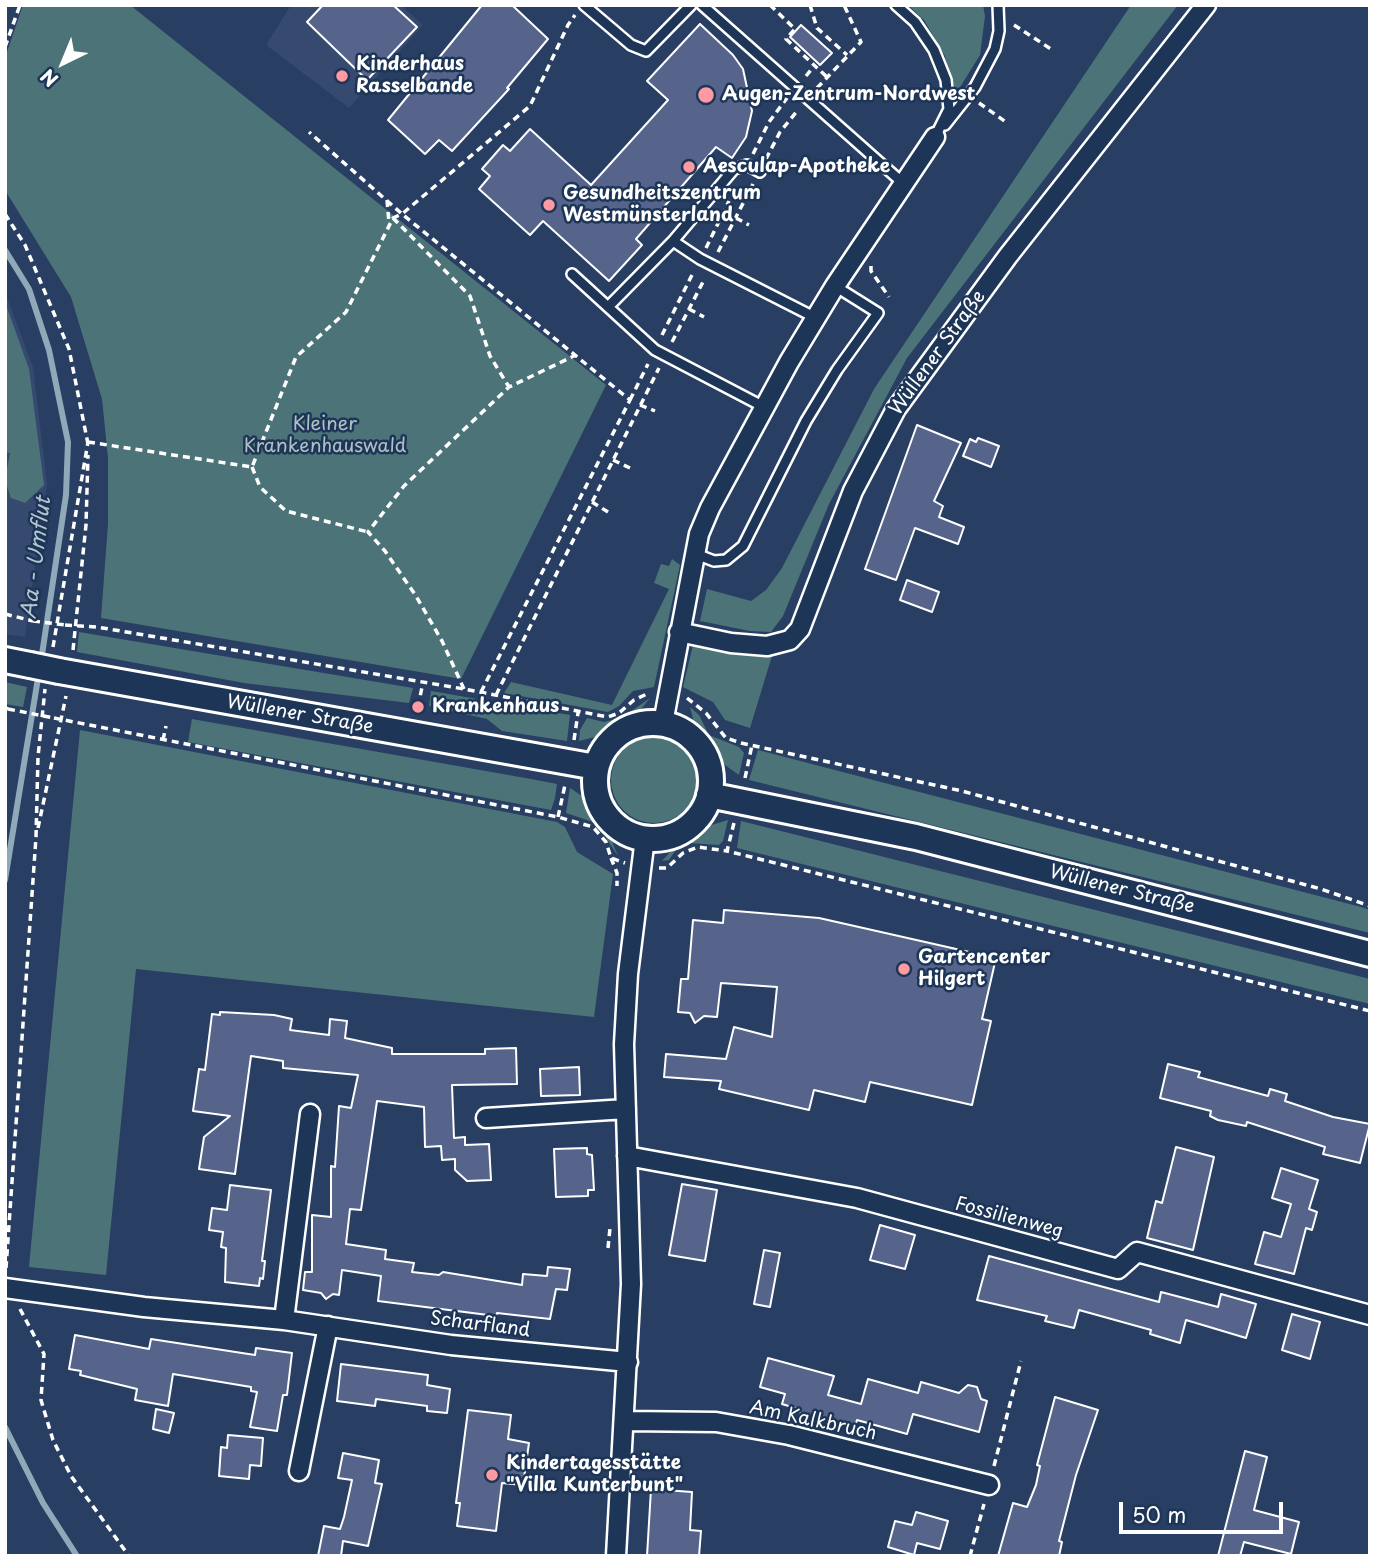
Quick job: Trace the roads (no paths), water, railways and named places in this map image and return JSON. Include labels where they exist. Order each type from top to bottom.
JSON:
[{"type":"main road","name":"Wüllener Straße","points":[[5,660],[596,767]]},
{"type":"main road","points":[[646,723],[663,723],[681,730],[695,741],[705,756],[710,774],[709,794],[704,809],[692,824],[677,834],[659,839],[645,838],[624,831],[609,819],[599,803],[595,786],[596,767],[603,751],[621,732],[646,723]]},
{"type":"main road","name":"Wüllener Straße","points":[[709,794],[916,837],[1370,954]]},
{"type":"street","name":"Wüllener Straße","points":[[679,632],[767,646],[790,640],[800,629],[853,491],[896,409],[1008,256],[1206,5]]},
{"type":"street","points":[[663,723],[699,534],[710,508],[816,317],[935,137]]},
{"type":"street","points":[[616,1556],[631,1284],[625,1032],[645,838]]},
{"type":"street","points":[[486,1118],[626,1109]]},
{"type":"street","points":[[284,1320],[310,1114]]},
{"type":"street","name":"Fossilienweg","points":[[628,1156],[857,1199],[1118,1269],[1137,1252],[1370,1315]]},
{"type":"street","name":"Scharfland","points":[[5,1288],[144,1307],[284,1320],[451,1345],[628,1363]]},
{"type":"street","points":[[299,1471],[328,1326]]},
{"type":"street","name":"Am Kalkbruch","points":[[625,1421],[728,1424],[789,1435],[989,1485]]},
{"type":"lane","points":[[584,5],[631,45],[646,51],[691,5]]},
{"type":"lane","points":[[702,5],[904,184]]},
{"type":"lane","points":[[897,5],[915,22],[934,50],[946,80],[949,109],[935,137]]},
{"type":"lane","points":[[935,137],[975,87],[988,66],[999,32],[1000,6]]},
{"type":"lane","points":[[608,307],[673,240],[734,169],[747,165],[760,172]]},
{"type":"lane","points":[[673,240],[700,259],[816,317]]},
{"type":"lane","points":[[572,274],[654,350],[764,407]]},
{"type":"lane","points":[[696,554],[714,561],[726,560],[743,546],[806,421],[878,313],[835,286]]},
{"type":"waterway","name":"Aa - Umflut","points":[[5,250],[29,289],[49,350],[68,442],[66,495],[41,661]]},
{"type":"waterway","name":"Aa - Umflut","points":[[5,880],[39,672]]},
{"type":"waterway","name":"Aa - Umflut","points":[[5,1427],[43,1503],[77,1556]]},
{"type":"place","name":"Kinderhaus Rasselbande","points":[[342,76]]},
{"type":"place","name":"Augen-Zentrum-Nordwest","points":[[706,95]]},
{"type":"place","name":"Aesculap-Apotheke","points":[[689,167]]},
{"type":"place","name":"Gesundheitszentrum Westmünsterland","points":[[549,205]]},
{"type":"place","name":"Krankenhaus","points":[[418,707]]},
{"type":"place","name":"Gartencenter Hilgert","points":[[904,969]]},
{"type":"place","name":"Kindertagesstätte \"Villa Kunterbunt\"","points":[[492,1475]]},
{"type":"park label","name":"Kleiner Krankenhauswald","points":[[325,436]]}]
